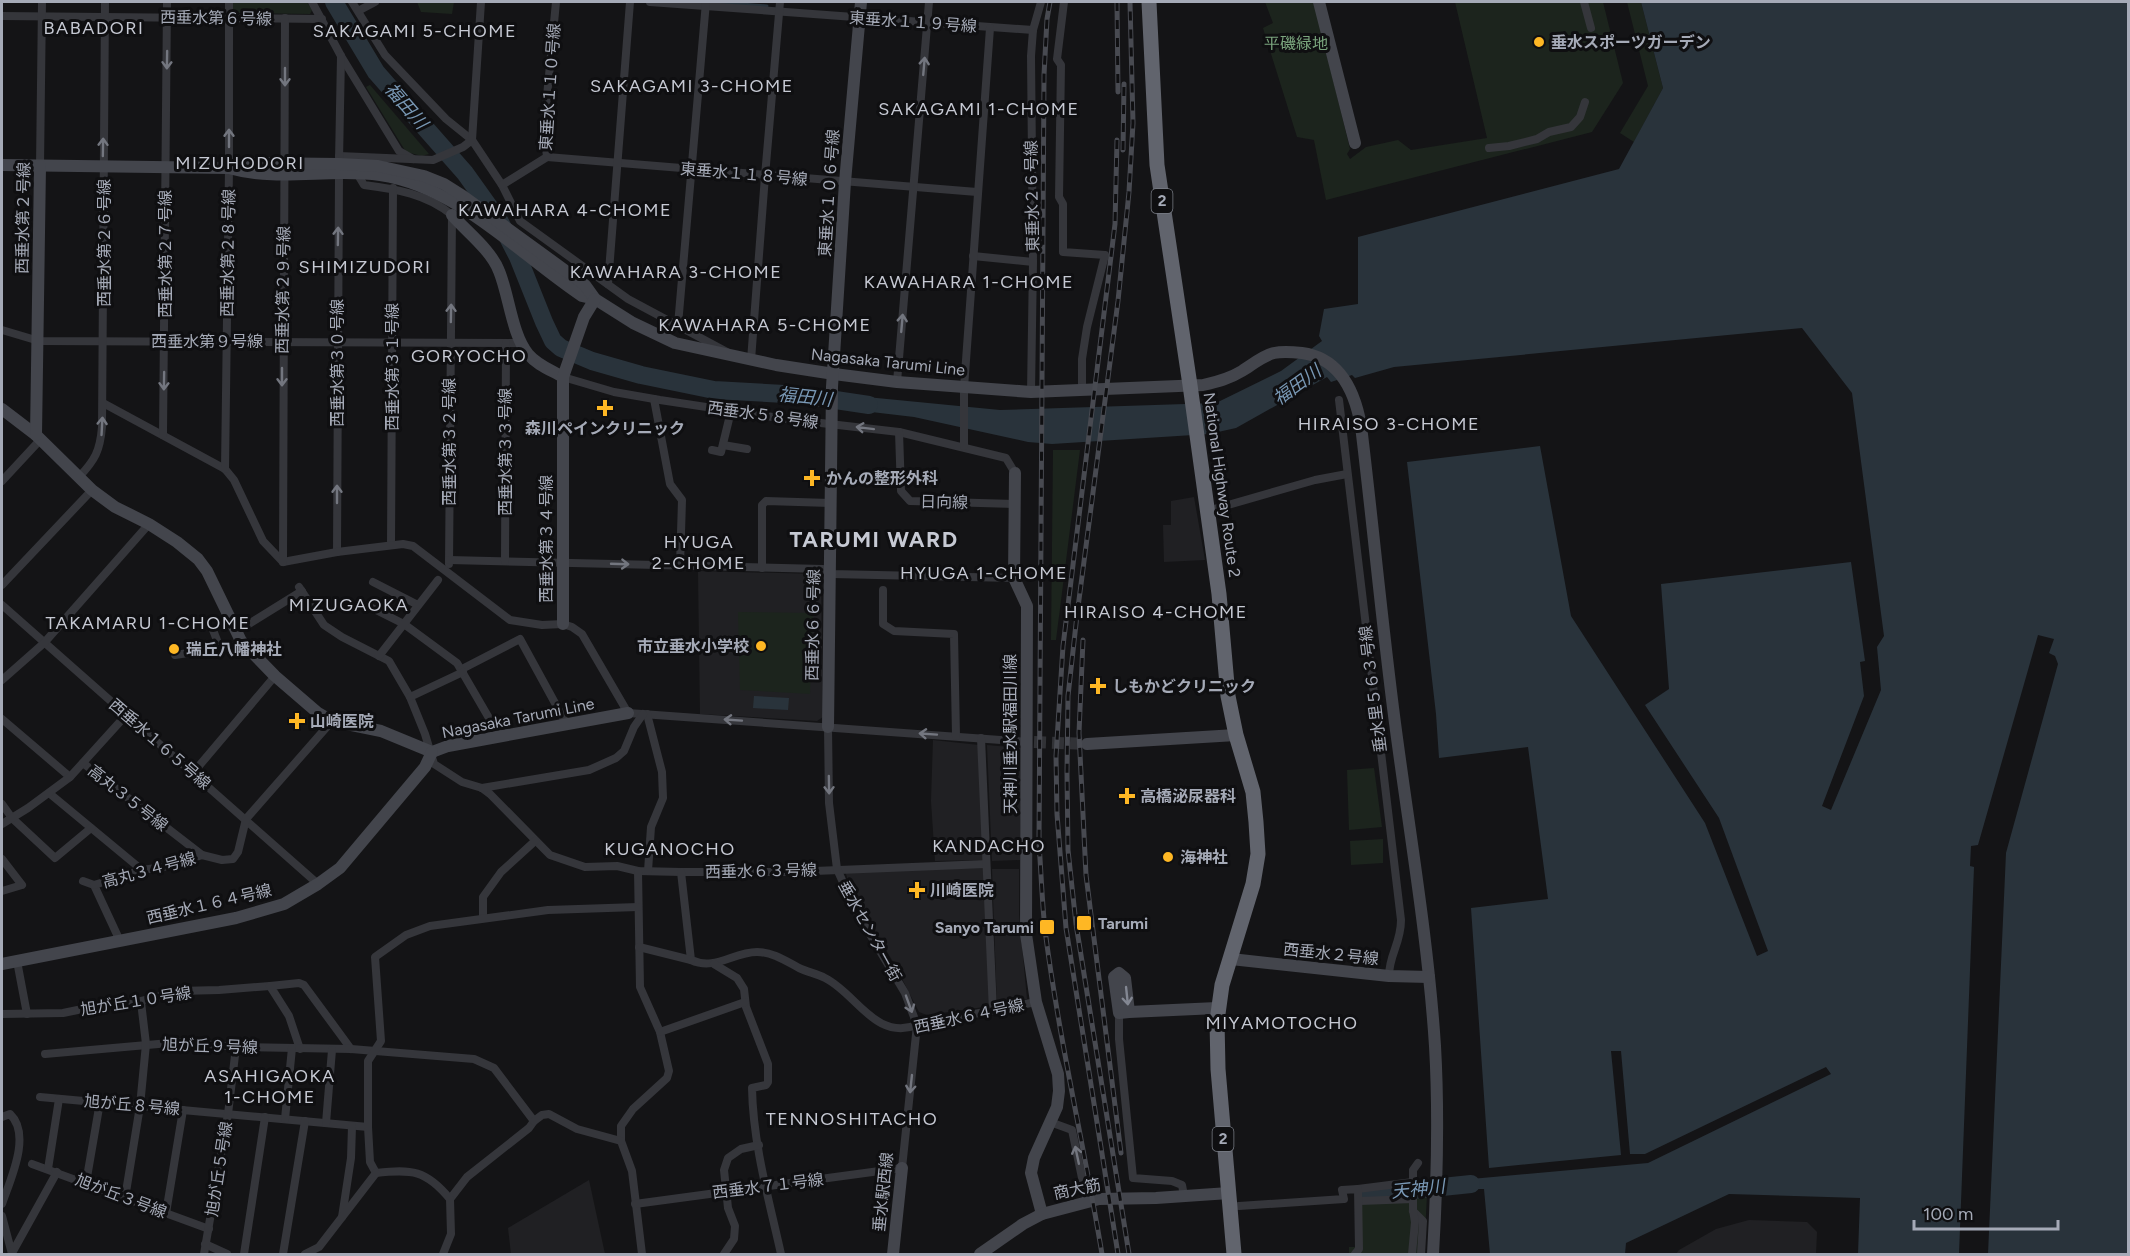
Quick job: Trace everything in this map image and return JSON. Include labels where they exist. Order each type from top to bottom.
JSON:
[{"type":"highway","name":"National Highway Route 2","points":[[1149,2],[1157,165],[1219,594],[1228,696],[1236,735],[1253,792],[1257,854],[1253,884],[1217,1008],[1218,1069],[1234,1254]]},
{"type":"street","name":"西垂水第２号線","points":[[38,437],[42,2]]},
{"type":"street","name":"西垂水第２６号線","points":[[79,477],[100,447],[103,403],[105,2]]},
{"type":"street","name":"西垂水第２７号線","points":[[163,435],[167,2]]},
{"type":"street","name":"西垂水第２８号線","points":[[225,469],[229,2]]},
{"type":"street","points":[[312,2],[341,56],[399,151],[416,160]]},
{"type":"street","points":[[352,2],[385,55],[446,119],[472,140],[502,185],[520,221],[628,299],[738,357]]},
{"type":"street","points":[[358,11],[375,2]]},
{"type":"street","points":[[339,165],[433,160],[464,147],[472,140],[481,2]]},
{"type":"street","name":"東垂水１１０号線","points":[[502,185],[547,157],[544,128],[556,2]]},
{"type":"street","points":[[608,284],[630,2]]},
{"type":"street","name":"東垂水１１９号線","points":[[650,2],[706,4],[779,12],[1033,30]]},
{"type":"street","points":[[751,360],[780,2]]},
{"type":"street","name":"東垂水１０６号線","points":[[831,420],[845,182],[861,2]]},
{"type":"street","points":[[897,382],[929,2]]},
{"type":"street","name":"東垂水２６号線","points":[[1031,392],[1033,262],[1031,56],[1033,30],[1041,2]]},
{"type":"street","points":[[1064,2],[1057,58],[1061,65],[1059,197],[1063,204],[1063,252],[1105,255],[1087,327],[1082,359],[1082,390]]},
{"type":"street","points":[[1319,2],[1355,144]]},
{"type":"street","points":[[1584,2],[1591,28]]},
{"type":"street","points":[[678,325],[706,4]]},
{"type":"street","name":"西垂水第６号線","points":[[2,16],[322,19]]},
{"type":"street","name":"西垂水第２９号線","points":[[283,562],[282,342],[286,170],[285,18]]},
{"type":"street","points":[[963,446],[964,393],[990,28]]},
{"type":"street","name":"西垂水第３０号線","points":[[337,552],[341,56]]},
{"type":"street","points":[[1489,148],[1537,139],[1549,132],[1571,127],[1580,117],[1586,102]]},
{"type":"street","name":"東垂水１１８号線","points":[[547,157],[977,192]]},
{"type":"street","name":"Nagasaka Tarumi Line","points":[[2,165],[229,168],[247,163],[286,170],[339,165],[378,166],[405,170],[444,190],[537,256],[585,285],[595,299],[633,323],[675,343],[833,380],[897,382],[964,393],[1082,390],[1191,393],[1223,381],[1274,353],[1312,354],[1338,368],[1358,408],[1370,495],[1390,686],[1429,977],[1435,1048],[1437,1153],[1433,1254]]},
{"type":"street","name":"Nagasaka Tarumi Line","points":[[339,165],[358,175],[402,179],[444,190]]},
{"type":"street","points":[[358,175],[364,185],[393,188],[432,201],[452,215],[492,258],[499,271],[522,343],[528,354],[540,364],[564,374]]},
{"type":"street","name":"西垂水第３１号線","points":[[391,545],[393,188]]},
{"type":"street","name":"西垂水第３２号線","points":[[448,572],[452,215]]},
{"type":"street","points":[[973,256],[1033,262]]},
{"type":"street","name":"西垂水第３４号線","points":[[595,299],[584,316],[564,374],[563,624],[582,634],[628,713]]},
{"type":"street","name":"西垂水第９号線","points":[[2,330],[39,340],[522,343]]},
{"type":"street","name":"西垂水第３３号線","points":[[505,561],[506,343]]},
{"type":"street","name":"西垂水５８号線","points":[[564,374],[614,392],[731,411],[831,420],[963,446]]},
{"type":"street","points":[[654,399],[670,484],[682,500],[680,566]]},
{"type":"street","name":"垂水里５６３号線","points":[[1339,400],[1401,920],[1401,934],[1390,959],[1389,976]]},
{"type":"street","points":[[103,403],[225,469],[234,480],[263,541],[283,562],[337,552],[404,544],[413,546],[510,620],[522,624],[563,624]]},
{"type":"street","name":"Nagasaka Tarumi Line","points":[[2,409],[38,437],[92,490],[115,507],[149,524],[198,559],[207,571],[239,637],[275,676],[318,713],[332,721],[381,731],[432,753],[448,746],[628,713],[1031,742]]},
{"type":"street","points":[[712,450],[721,452],[731,411]]},
{"type":"street","name":"西垂水６６号線","points":[[828,727],[831,420]]},
{"type":"street","name":"日向線","points":[[899,432],[901,491],[910,501],[1015,504]]},
{"type":"street","points":[[2,481],[38,437]]},
{"type":"street","points":[[723,445],[747,449]]},
{"type":"street","name":"天神川垂水駅福田川線","points":[[963,446],[1006,458],[1015,473],[1014,578],[1027,606],[1031,742],[1026,934],[1036,1002],[1058,1074],[1059,1091],[1058,1107],[1034,1158],[1031,1173],[1042,1214]]},
{"type":"street","points":[[1207,511],[1315,480],[1347,474]]},
{"type":"street","points":[[2,585],[92,490]]},
{"type":"street","points":[[762,568],[762,505],[766,501],[830,503]]},
{"type":"street","points":[[2,680],[44,643],[149,524]]},
{"type":"street","points":[[448,560],[823,569],[831,574],[1014,578]]},
{"type":"street","points":[[379,656],[438,580]]},
{"type":"street","points":[[373,582],[418,605]]},
{"type":"street","points":[[175,655],[235,646],[239,637],[300,589],[324,624],[342,637],[389,662],[410,697],[432,753],[434,764],[462,782],[482,788],[589,770],[599,766],[616,758],[624,751],[634,727],[645,714]]},
{"type":"street","points":[[883,590],[883,624],[894,631],[954,634],[956,736]]},
{"type":"street","name":"西垂水１６５号線","points":[[2,605],[318,884]]},
{"type":"street","points":[[370,607],[404,624],[463,671],[500,737]]},
{"type":"street","points":[[213,630],[220,648]]},
{"type":"street","points":[[410,697],[520,639],[567,725]]},
{"type":"street","points":[[193,773],[275,676]]},
{"type":"street","points":[[2,824],[70,777],[127,714]]},
{"type":"street","points":[[645,714],[662,772],[663,798],[651,827],[648,871]]},
{"type":"street","points":[[2,719],[70,777]]},
{"type":"street","points":[[246,819],[332,721]]},
{"type":"street","name":"垂水センター街","points":[[828,727],[829,804],[837,869],[856,911],[905,993],[917,1025]]},
{"type":"street","points":[[1087,744],[1236,735]]},
{"type":"street","points":[[981,738],[993,1011]]},
{"type":"street","name":"西垂水１６４号線","points":[[2,964],[236,918],[284,904],[340,868],[425,767],[432,753]]},
{"type":"street","name":"高丸３５号線","points":[[82,763],[202,855]]},
{"type":"street","name":"西垂水６３号線","points":[[482,788],[507,810],[550,855],[585,867],[617,866],[638,871],[790,872],[986,864]]},
{"type":"street","points":[[49,792],[142,870]]},
{"type":"street","points":[[2,804],[12,818],[55,858],[92,828]]},
{"type":"street","name":"高丸３４号線","points":[[94,885],[142,870],[170,866],[202,855],[222,860],[233,859],[246,819]]},
{"type":"street","points":[[483,918],[483,897],[501,872],[535,841]]},
{"type":"street","points":[[2,861],[22,885],[2,891]]},
{"type":"street","points":[[638,871],[640,987],[660,1032],[669,1071],[667,1078],[633,1108],[621,1126],[621,1141],[632,1171],[642,1254]]},
{"type":"street","points":[[681,872],[691,960]]},
{"type":"street","points":[[83,881],[94,885],[120,941]]},
{"type":"street","points":[[376,1173],[370,1162],[368,1127],[368,1061],[381,1041],[375,957],[405,935],[430,926],[548,910],[638,907]]},
{"type":"street","name":"西垂水６４号線","points":[[639,947],[699,964],[714,964],[755,952],[771,954],[839,986],[871,1018],[905,1030],[917,1025],[1036,1002]]},
{"type":"street","name":"西垂水２号線","points":[[1231,959],[1389,976],[1429,977]]},
{"type":"street","points":[[17,961],[27,1014]]},
{"type":"street","points":[[714,964],[737,978],[744,988],[745,1002],[769,1071],[766,1084],[753,1088],[753,1108],[766,1187],[781,1254]]},
{"type":"street","name":"旭が丘１０号線","points":[[2,1014],[63,1013],[98,1006],[141,1002],[179,991],[298,983],[304,985],[351,1050]]},
{"type":"street","points":[[270,986],[289,1016],[296,1049],[285,1119]]},
{"type":"street","points":[[125,1198],[140,1106],[146,1044],[141,1002]]},
{"type":"street","points":[[660,1032],[745,1002]]},
{"type":"street","points":[[1184,1196],[1182,1185],[1172,1181],[1133,1178],[1119,1039],[1124,1013],[1217,1008]]},
{"type":"street","name":"垂水駅西線","points":[[894,1254],[917,1025]]},
{"type":"street","name":"旭が丘９号線","points":[[44,1054],[181,1042],[236,1047],[375,1051],[474,1059],[494,1068],[534,1121]]},
{"type":"street","name":"旭が丘５号線","points":[[204,1254],[228,1114],[236,1047]]},
{"type":"street","points":[[326,1123],[332,1050]]},
{"type":"street","name":"旭が丘８号線","points":[[40,1097],[368,1127]]},
{"type":"street","points":[[48,1169],[59,1099]]},
{"type":"street","points":[[86,1184],[100,1102]]},
{"type":"street","points":[[166,1213],[183,1110]]},
{"type":"street","points":[[2,1117],[10,1114],[14,1118],[20,1136],[17,1159],[2,1203]]},
{"type":"street","points":[[443,1254],[451,1234],[450,1199],[466,1177],[529,1128],[542,1115],[549,1114],[577,1129],[621,1141]]},
{"type":"street","points":[[244,1254],[265,1117]]},
{"type":"street","points":[[283,1254],[305,1121]]},
{"type":"street","points":[[1050,1122],[1072,1130],[1087,1202]]},
{"type":"street","points":[[341,1219],[351,1158],[352,1125]]},
{"type":"street","points":[[724,1254],[734,1239],[735,1227],[728,1208],[724,1170],[728,1158],[741,1149],[759,1145]]},
{"type":"street","points":[[1412,1254],[1415,1222],[1413,1170],[1418,1163]]},
{"type":"street","name":"旭が丘３号線","points":[[32,1164],[209,1229]]},
{"type":"street","name":"西垂水７１号線","points":[[635,1204],[902,1168]]},
{"type":"street","points":[[305,1254],[319,1246],[376,1173],[407,1170],[420,1174],[435,1183],[450,1199]]},
{"type":"street","points":[[12,1254],[57,1172]]},
{"type":"street","points":[[1355,1254],[1359,1249],[1358,1189]]},
{"type":"street","points":[[1239,1206],[1344,1199],[1342,1190],[1413,1190]]},
{"type":"street","points":[[1360,1201],[1413,1190]]},
{"type":"street","name":"商大筋","points":[[980,1254],[1023,1224],[1042,1214],[1099,1199],[1229,1193]]},
{"type":"street","points":[[1413,1210],[1423,1221],[1421,1254]]},
{"type":"street","points":[[2,1216],[12,1254]]},
{"type":"street","points":[[205,1244],[227,1254]]},
{"type":"shaded area","points":[[1194,497],[1205,560],[1164,562],[1163,525],[1171,525],[1171,501]]},
{"type":"shaded area","name":"市立垂水小学校","points":[[698,571],[817,574],[821,579],[823,717],[817,721],[700,714]]},
{"type":"shaded area","points":[[933,740],[979,745],[983,860],[935,861],[931,801]]},
{"type":"shaded area","points":[[987,745],[1022,748],[1020,860],[992,861]]},
{"type":"shaded area","points":[[983,868],[991,1006],[927,1015],[919,1012],[895,965],[853,896],[845,871]]},
{"type":"shaded area","points":[[992,869],[1019,869],[1019,914],[1027,999],[997,1006]]},
{"type":"shaded area","points":[[589,1180],[605,1254],[511,1254],[508,1228]]},
{"type":"shaded area","points":[[1749,1220],[1807,1222],[1817,1232],[1816,1254],[1676,1254],[1679,1250],[1716,1229]]},
{"type":"green space","points":[[233,2],[307,2],[312,10],[310,14],[238,13],[233,10]]},
{"type":"green space","points":[[417,2],[454,2],[452,14],[421,12]]},
{"type":"green space","name":"平磯緑地","points":[[1265,2],[1314,2],[1350,149],[1347,154],[1350,159],[1366,147],[1398,140],[1411,150],[1487,138],[1455,2],[1603,2],[1623,83],[1592,132],[1326,200],[1314,140],[1297,137],[1263,28],[1273,23]]},
{"type":"green space","points":[[1627,2],[1641,2],[1663,88],[1634,142],[1620,133],[1648,86]]},
{"type":"green space","points":[[370,85],[429,154],[422,156],[406,152],[366,87]]},
{"type":"green space","points":[[1053,450],[1080,450],[1056,640],[1051,640]]},
{"type":"green space","points":[[738,612],[813,613],[810,694],[740,690]]},
{"type":"green space","points":[[1374,768],[1382,827],[1349,830],[1347,770]]},
{"type":"green space","points":[[1383,839],[1383,863],[1351,865],[1350,841]]},
{"type":"green space","points":[[1427,1195],[1424,1254],[1349,1254],[1349,1247],[1355,1247],[1356,1199]]},
{"type":"water","points":[[1641,2],[2128,2],[2128,1254],[1858,1254],[1860,1198],[1729,1194],[1626,1243],[1625,1254],[1490,1254],[1484,1189],[1471,1189],[1471,1179],[1648,1163],[1831,1074],[1826,1067],[1645,1154],[1630,1154],[1621,1051],[1611,1051],[1621,1155],[1489,1168],[1471,908],[1548,899],[1528,747],[1439,758],[1407,462],[1540,446],[1571,616],[1705,823],[1757,956],[1768,951],[1719,818],[1645,705],[1669,689],[1661,584],[1851,562],[1865,661],[1860,662],[1864,696],[1822,806],[1831,810],[1881,690],[1877,647],[1884,636],[1852,393],[1802,328],[1394,367],[1355,378],[1352,375],[1331,382],[1327,377],[1236,428],[1209,434],[1052,444],[1028,442],[914,417],[846,409],[846,395],[1000,410],[1216,403],[1281,371],[1322,341],[1319,336],[1324,309],[1358,304],[1358,237],[1619,169],[1663,88]]},
{"type":"water","points":[[754,696],[789,698],[788,710],[753,708]]},
{"type":"pier","points":[[2038,635],[2054,639],[2049,653],[2055,656],[2058,664],[2006,853],[1988,1254],[1959,1254],[1974,867],[1970,866],[1971,846],[1978,845]]},
{"type":"waterway","name":"福田川","points":[[334,2],[376,72],[465,173],[500,222],[518,257],[553,341],[561,348],[592,361],[641,375],[714,390],[802,395],[869,405]]},
{"type":"waterway","points":[[715,2],[767,6]]},
{"type":"waterway","name":"天神川","points":[[1365,1195],[1471,1184]]},
{"type":"tunnel","points":[[1034,742],[1087,744]]},
{"type":"railway","points":[[1050,2],[1044,75],[1039,843],[1044,919],[1051,971],[1102,1254]]},
{"type":"railway","points":[[1117,2],[1118,92]]},
{"type":"railway","points":[[1129,1254],[1076,924],[1068,850],[1067,773],[1068,696],[1118,301],[1129,192],[1133,123],[1130,2]]},
{"type":"railway","points":[[1123,150],[1124,84]]},
{"type":"railway","points":[[1117,140],[1115,224],[1063,646],[1056,756],[1057,814],[1066,928],[1118,1254]]},
{"type":"railway","points":[[1083,640],[1079,733],[1086,875],[1121,1153]]},
{"type":"place","name":"垂水スポーツガーデン","points":[[1539,42]]},
{"type":"place","name":"森川ペインクリニック","points":[[605,408]]},
{"type":"place","name":"かんの整形外科","points":[[812,478]]},
{"type":"place","name":"市立垂水小学校","points":[[761,646]]},
{"type":"place","name":"瑞丘八幡神社","points":[[174,649]]},
{"type":"place","name":"しもかどクリニック","points":[[1098,686]]},
{"type":"place","name":"山崎医院","points":[[297,721]]},
{"type":"place","name":"高橋泌尿器科","points":[[1127,796]]},
{"type":"place","name":"海神社","points":[[1168,857]]},
{"type":"place","name":"川崎医院","points":[[917,890]]},
{"type":"place","name":"Tarumi","points":[[1084,923]]},
{"type":"place","name":"Sanyo Tarumi","points":[[1047,927]]},
{"type":"district","name":"BABADORI","points":[[94,28]]},
{"type":"district","name":"SAKAGAMI 5-CHOME","points":[[415,31]]},
{"type":"district","name":"SAKAGAMI 3-CHOME","points":[[692,86]]},
{"type":"district","name":"SAKAGAMI 1-CHOME","points":[[979,109]]},
{"type":"district","name":"MIZUHODORI","points":[[240,163]]},
{"type":"district","name":"KAWAHARA 4-CHOME","points":[[565,210]]},
{"type":"district","name":"SHIMIZUDORI","points":[[365,267]]},
{"type":"district","name":"KAWAHARA 3-CHOME","points":[[676,272]]},
{"type":"district","name":"KAWAHARA 1-CHOME","points":[[969,282]]},
{"type":"district","name":"KAWAHARA 5-CHOME","points":[[765,325]]},
{"type":"district","name":"GORYOCHO","points":[[469,356]]},
{"type":"district","name":"HIRAISO 3-CHOME","points":[[1389,424]]},
{"type":"district","name":"TARUMI WARD","points":[[874,539]]},
{"type":"district","name":"HYUGA 2-CHOME","points":[[699,552]]},
{"type":"district","name":"HYUGA 1-CHOME","points":[[984,573]]},
{"type":"district","name":"MIZUGAOKA","points":[[349,605]]},
{"type":"district","name":"HIRAISO 4-CHOME","points":[[1156,612]]},
{"type":"district","name":"TAKAMARU 1-CHOME","points":[[148,623]]},
{"type":"district","name":"KANDACHO","points":[[989,846]]},
{"type":"district","name":"KUGANOCHO","points":[[670,849]]},
{"type":"district","name":"MIYAMOTOCHO","points":[[1282,1023]]},
{"type":"district","name":"ASAHIGAOKA 1-CHOME","points":[[270,1086]]},
{"type":"district","name":"TENNOSHITACHO","points":[[852,1119]]}]
